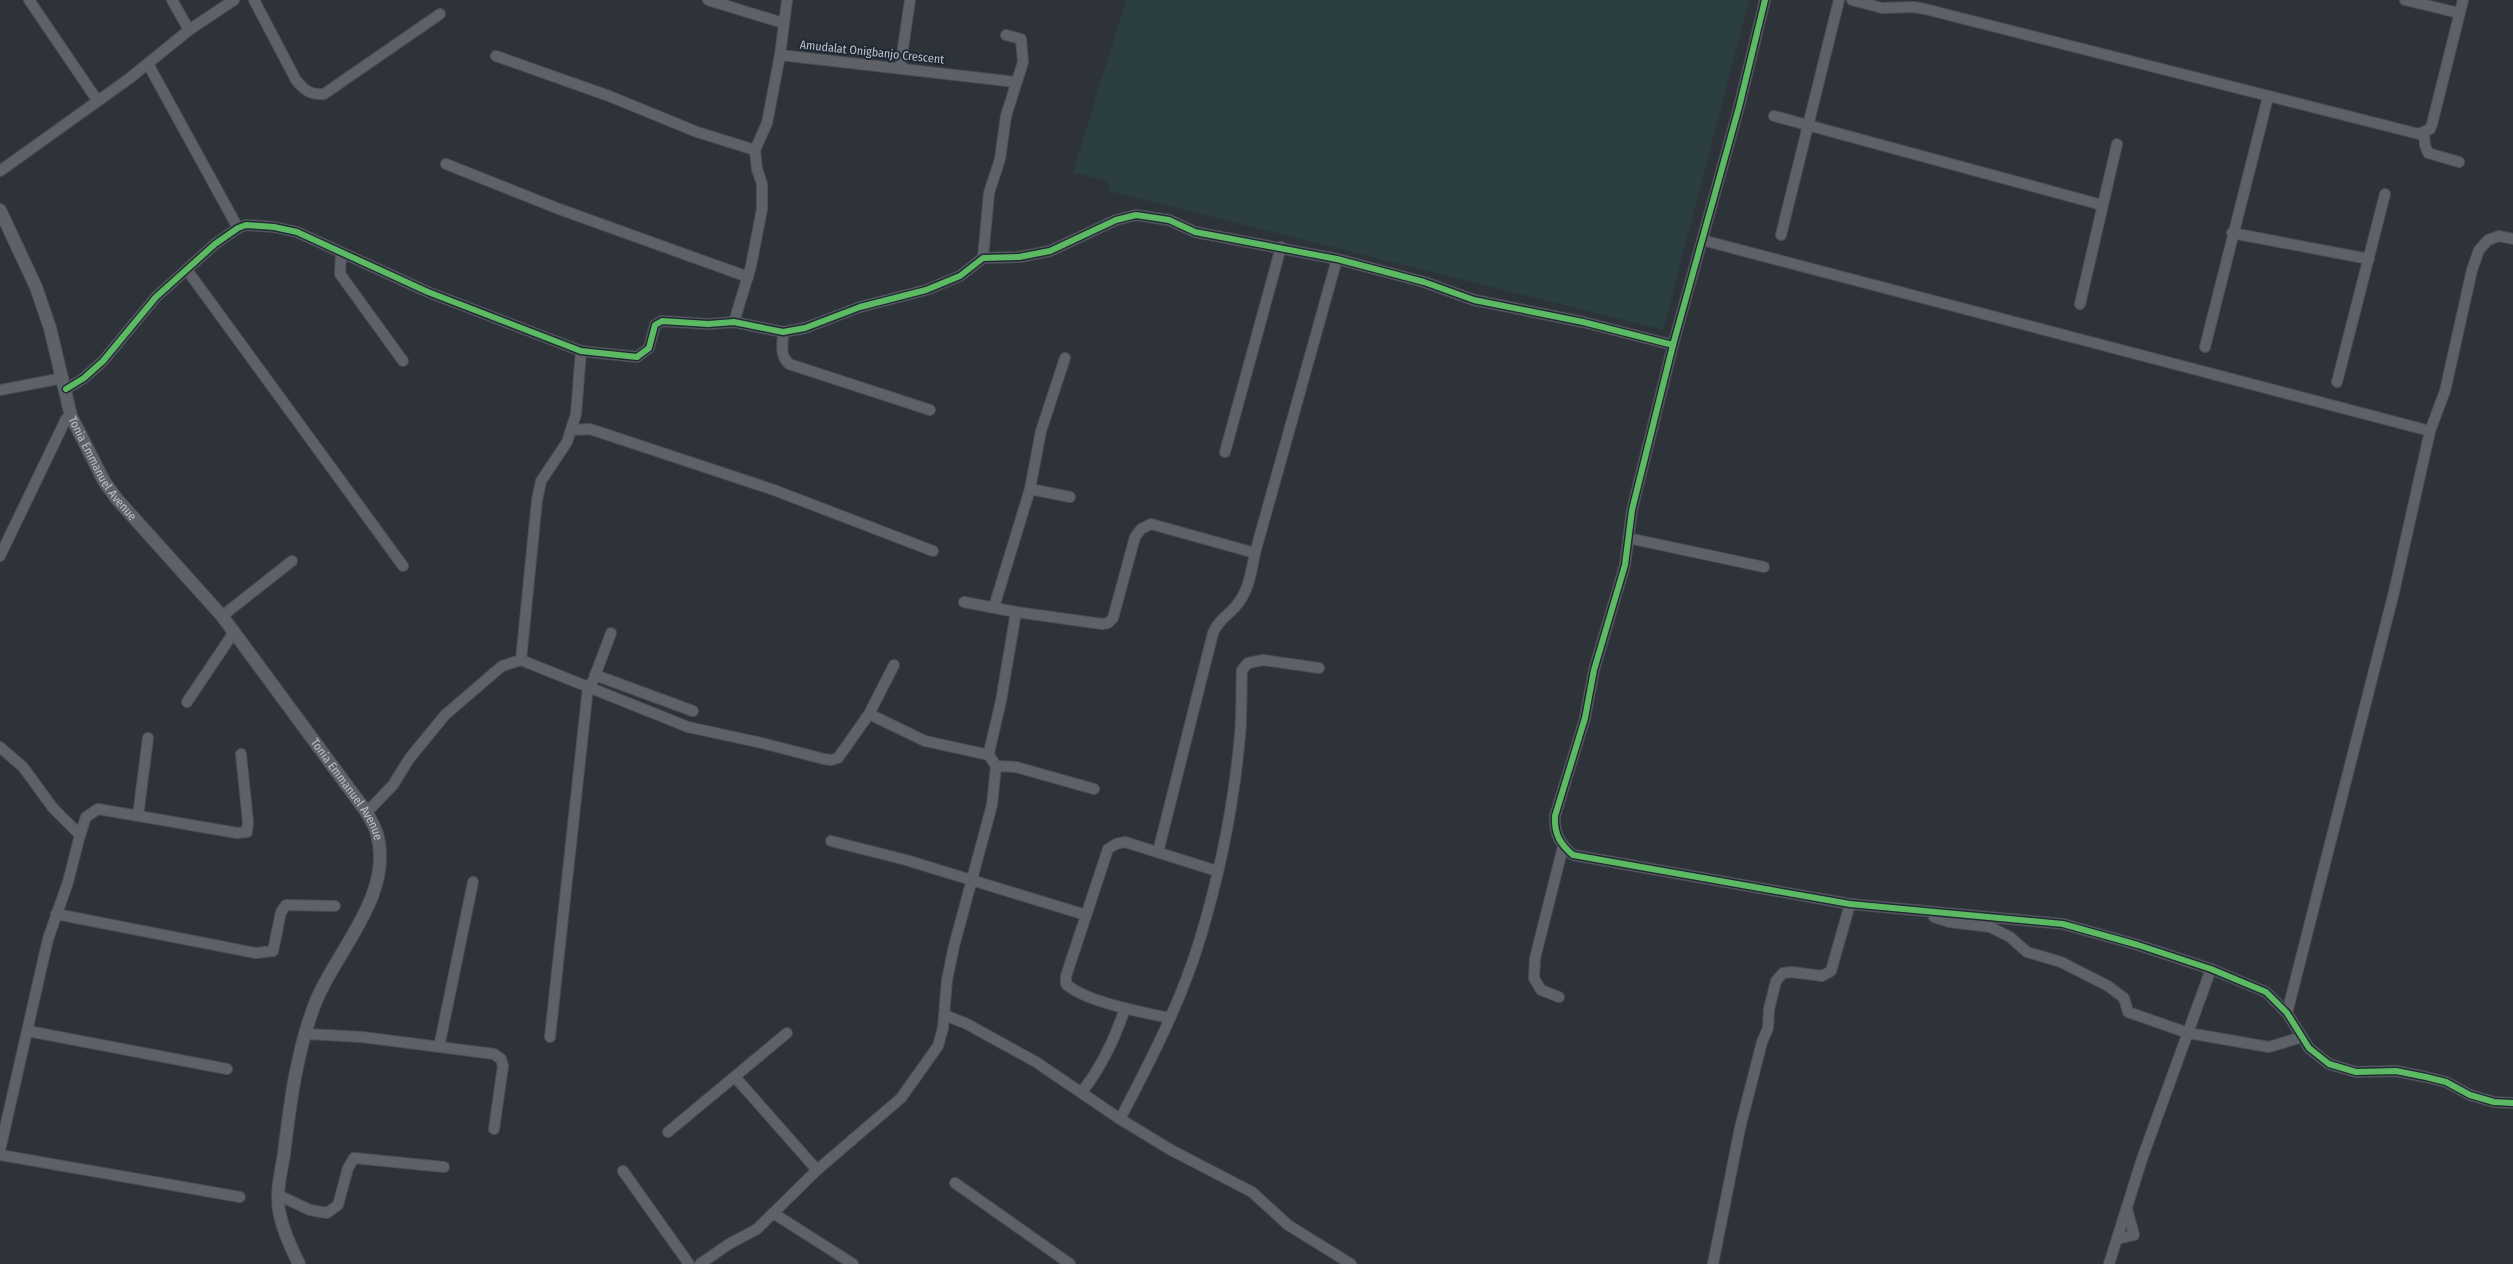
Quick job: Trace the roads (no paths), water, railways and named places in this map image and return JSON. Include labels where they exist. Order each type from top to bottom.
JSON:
[{"type":"street","points":[[28,0],[97,100]]},
{"type":"street","points":[[172,0],[189,30]]},
{"type":"street","points":[[0,171],[148,64],[189,30],[234,0]]},
{"type":"street","points":[[254,0],[296,80],[305,91],[316,95],[324,94],[440,14]]},
{"type":"street","points":[[708,0],[783,23]]},
{"type":"street","points":[[734,322],[748,277],[762,209],[762,184],[757,169],[755,150],[767,123],[780,55],[787,0]]},
{"type":"street","points":[[900,69],[910,0]]},
{"type":"street","points":[[1766,0],[1673,345],[1632,510],[1622,574],[1594,670],[1585,718],[1555,816],[1554,828],[1563,847],[1573,855],[1850,904],[2062,924],[2138,945],[2211,969],[2266,992],[2287,1013],[2309,1048],[2329,1064],[2356,1072],[2396,1071],[2426,1077],[2446,1082],[2470,1095],[2494,1102],[2513,1103]]},
{"type":"street","points":[[1781,235],[1839,0]]},
{"type":"street","points":[[1852,0],[1882,8],[1898,4],[1925,9],[2412,134],[2424,133]]},
{"type":"street","points":[[2404,0],[2459,13]]},
{"type":"street","points":[[2459,162],[2428,153],[2424,145],[2424,133],[2432,124],[2463,0]]},
{"type":"street","points":[[983,258],[989,193],[1000,159],[1006,116],[1023,62],[1023,44],[1018,36],[1006,35]]},
{"type":"street","name":"Amudalat Onigbanjo Crescent","points":[[780,55],[1016,82]]},
{"type":"street","points":[[496,56],[608,96],[697,132],[755,150]]},
{"type":"street","points":[[148,64],[238,228]]},
{"type":"street","points":[[2205,347],[2232,233],[2268,97]]},
{"type":"street","points":[[1774,116],[2102,204]]},
{"type":"street","points":[[2080,304],[2117,144]]},
{"type":"street","points":[[446,164],[559,209],[748,277]]},
{"type":"street","points":[[2337,382],[2386,194]]},
{"type":"street","name":"Tonia Emmanuel Avenue","points":[[0,210],[36,287],[50,328],[71,416],[104,481],[116,498],[222,616],[366,813],[377,833],[379,848],[377,873],[370,904],[323,986],[307,1034],[288,1112],[278,1194],[279,1211],[299,1264]]},
{"type":"street","points":[[0,390],[64,383],[84,378],[103,360],[156,297],[238,228],[256,225],[298,232],[452,302],[581,351],[638,357],[649,348],[655,325],[662,321],[708,324],[734,322],[783,332],[805,328],[860,307],[926,290],[960,276],[983,258],[1019,256],[1050,251],[1116,220],[1136,215],[1169,220],[1195,232],[1337,259],[1424,282],[1474,300],[1574,320],[1673,345]]},
{"type":"street","points":[[2232,233],[2368,259]]},
{"type":"street","points":[[2287,1013],[2394,592],[2430,431],[2445,391],[2472,270],[2479,250],[2488,240],[2499,236],[2513,239]]},
{"type":"street","points":[[1702,240],[2430,431]]},
{"type":"street","points":[[1225,452],[1281,247]]},
{"type":"street","points":[[341,253],[340,274],[403,361]]},
{"type":"street","points":[[1158,852],[1212,633],[1218,623],[1234,608],[1246,592],[1255,553],[1337,259]]},
{"type":"street","points":[[187,270],[403,566]]},
{"type":"street","points":[[783,332],[783,359],[789,364],[930,410]]},
{"type":"street","points":[[520,660],[539,488],[541,481],[567,442],[576,414],[581,351]]},
{"type":"street","points":[[994,607],[1030,489],[1041,432],[1065,358]]},
{"type":"street","points":[[0,556],[66,419],[71,416]]},
{"type":"street","points":[[571,430],[590,429],[774,490],[933,550]]},
{"type":"street","points":[[1030,489],[1070,496]]},
{"type":"street","points":[[964,602],[1016,612],[1102,624],[1108,623],[1113,618],[1135,537],[1141,530],[1151,524],[1255,553]]},
{"type":"street","points":[[1628,538],[1764,567]]},
{"type":"street","points":[[222,616],[292,561]]},
{"type":"street","points":[[700,1264],[729,1244],[757,1229],[817,1170],[901,1098],[938,1046],[945,1015],[947,980],[954,946],[992,806],[996,766],[989,755],[1001,701],[1016,612]]},
{"type":"street","points":[[187,702],[234,632]]},
{"type":"street","points":[[550,1037],[588,687],[595,675],[611,633]]},
{"type":"street","points":[[366,813],[393,785],[409,759],[445,715],[502,666],[520,660],[688,727],[762,742],[831,760],[838,758],[869,714],[894,665]]},
{"type":"street","points":[[1120,1119],[1148,1067],[1200,939],[1226,833],[1240,733],[1242,670],[1248,663],[1263,660],[1319,668]]},
{"type":"street","points":[[595,675],[693,711]]},
{"type":"street","points":[[869,714],[925,741],[989,755]]},
{"type":"street","points":[[138,816],[148,738]]},
{"type":"street","points":[[0,747],[23,767],[54,808],[80,835]]},
{"type":"street","points":[[0,1150],[48,939],[68,882],[86,817],[92,811],[98,810],[237,833],[247,832],[248,822],[241,754]]},
{"type":"street","points":[[996,766],[1016,767],[1094,789]]},
{"type":"street","points":[[831,841],[906,860],[1086,915]]},
{"type":"street","points":[[1169,1018],[1125,1008],[1074,991],[1066,984],[1066,976],[1108,849],[1116,844],[1125,842],[1217,871]]},
{"type":"street","points":[[1559,997],[1540,990],[1534,978],[1535,958],[1563,847]]},
{"type":"street","points":[[439,1047],[473,882]]},
{"type":"street","points":[[1713,1264],[1740,1128],[1762,1042],[1768,1028],[1769,1008],[1776,981],[1783,973],[1792,972],[1822,976],[1830,972],[1850,904]]},
{"type":"street","points":[[56,914],[256,953],[273,951],[281,912],[286,905],[335,906]]},
{"type":"street","points":[[1919,912],[1948,922],[1990,927],[2010,937],[2027,952],[2061,962],[2108,986],[2124,998],[2128,1012],[2188,1033],[2269,1047],[2302,1037]]},
{"type":"street","points":[[2109,1264],[2142,1159],[2211,969]]},
{"type":"street","points":[[1082,1092],[1099,1070],[1116,1034],[1125,1008]]},
{"type":"street","points":[[945,1015],[967,1024],[1036,1062],[1120,1119],[1210,1172],[1232,1180],[1252,1192],[1288,1224],[1351,1264]]},
{"type":"street","points":[[28,1031],[227,1069]]},
{"type":"street","points":[[668,1132],[787,1033]]},
{"type":"street","points":[[307,1034],[362,1037],[494,1054],[501,1059],[503,1066],[494,1129]]},
{"type":"street","points":[[735,1077],[817,1170]]},
{"type":"street","points":[[0,1155],[240,1197]]},
{"type":"street","points":[[278,1194],[310,1210],[326,1213],[338,1205],[348,1168],[354,1158],[444,1167]]},
{"type":"street","points":[[623,1171],[689,1264]]},
{"type":"street","points":[[955,1183],[1066,1263]]},
{"type":"street","points":[[2117,1240],[2134,1236],[2127,1209]]},
{"type":"street","points":[[773,1213],[853,1264]]}]
